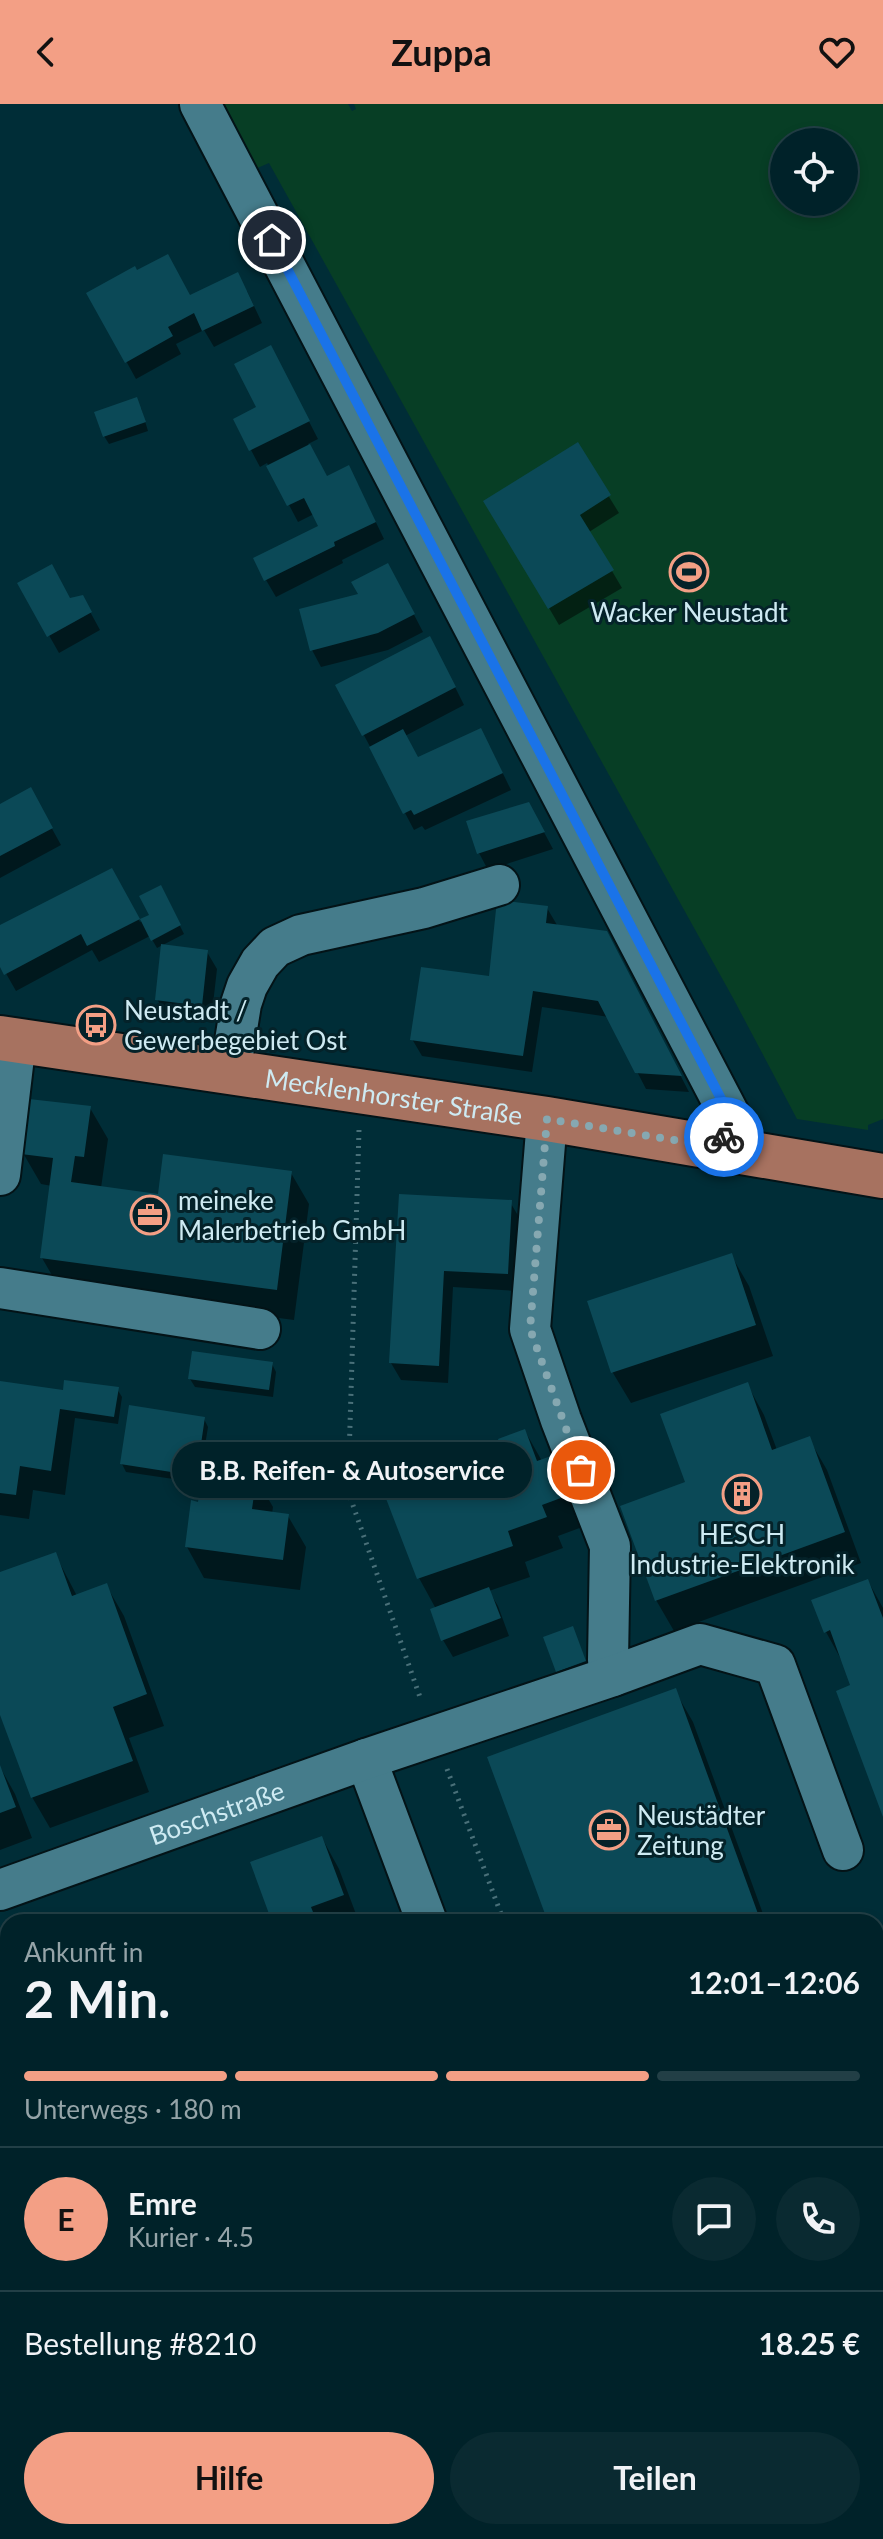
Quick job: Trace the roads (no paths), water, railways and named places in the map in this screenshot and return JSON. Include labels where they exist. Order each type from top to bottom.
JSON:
[{"type":"main road","name":"Mecklenhorster Straße","points":[[8,1039],[547,1119],[883,1176]]},
{"type":"street","points":[[200,104],[729,1114],[722,1148]]},
{"type":"street","points":[[230,1072],[244,995],[260,963],[275,947],[301,935],[424,908],[499,885]]},
{"type":"street","points":[[0,1175],[8,1039]]},
{"type":"street","points":[[547,1119],[530,1329],[610,1546],[608,1660],[613,1676]]},
{"type":"street","points":[[0,1288],[260,1329]]},
{"type":"street","name":"Boschstraße","points":[[0,1890],[700,1644],[775,1665],[843,1850]]},
{"type":"street","points":[[366,1759],[424,1914]]},
{"type":"place","name":"Wacker Neustadt","points":[[689,572]]},
{"type":"place","name":"Neustadt / Gewerbegebiet Ost","points":[[96,1025]]},
{"type":"place","name":"meineke Malerbetrieb GmbH","points":[[150,1215]]},
{"type":"place","name":"B.B. Reifen- & Autoservice","points":[[581,1470]]},
{"type":"place","name":"HESCH Industrie-Elektronik","points":[[742,1494]]},
{"type":"place","name":"Neustädter Zeitung","points":[[609,1830]]}]
